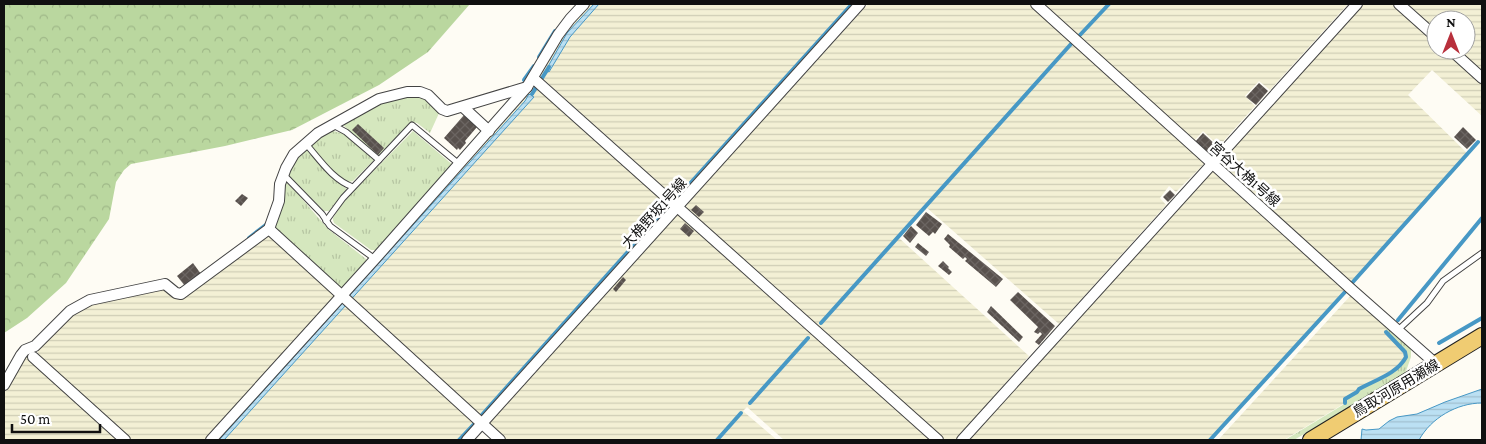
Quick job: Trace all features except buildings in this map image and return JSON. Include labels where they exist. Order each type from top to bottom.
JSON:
[{"type":"main road","name":"鳥取河原用瀬線","points":[[1311,440],[1482,336]]},
{"type":"street","points":[[212,440],[489,131],[533,78],[558,35],[584,4]]},
{"type":"street","name":"大桷野坂1号線","points":[[467,440],[860,4]]},
{"type":"street","name":"宮谷大桷1号線","points":[[1036,4],[1436,364]]},
{"type":"street","points":[[962,440],[1357,4]]},
{"type":"street","points":[[1399,4],[1426,28]]},
{"type":"street","points":[[1462,60],[1482,78]]},
{"type":"street","points":[[533,78],[938,440]]},
{"type":"street","points":[[4,385],[20,355],[25,350],[35,346],[70,311],[90,300],[165,284],[176,293],[181,294],[269,229],[279,201],[280,184],[294,154],[318,133],[379,100],[407,92],[420,92],[428,95],[442,109],[447,111],[526,87]]},
{"type":"street","points":[[463,107],[489,131]]},
{"type":"street","points":[[269,229],[500,440]]},
{"type":"street","points":[[33,357],[125,440]]},
{"type":"lane","points":[[333,125],[346,132],[379,160]]},
{"type":"lane","points":[[326,221],[343,198],[412,125],[459,164]]},
{"type":"lane","points":[[306,144],[334,176],[353,187]]},
{"type":"lane","points":[[284,174],[322,214],[330,226],[375,259]]},
{"type":"lane","points":[[1398,330],[1427,303],[1443,281],[1482,253]]},
{"type":"shaded area","points":[[588,4],[855,4],[677,199],[543,79],[540,72],[559,38]]},
{"type":"shaded area","points":[[868,4],[1030,4],[1206,162],[1176,192],[1169,186],[1160,198],[1166,205],[1059,324],[927,208],[899,238],[1029,356],[956,440],[944,440],[687,208],[686,205]]},
{"type":"shaded area","points":[[1040,4],[1348,4],[1270,90],[1259,81],[1245,96],[1255,106],[1219,146],[1203,131],[1194,141]]},
{"type":"shaded area","points":[[1361,4],[1396,4],[1426,31],[1426,60],[1458,60],[1482,81],[1482,116],[1432,70],[1408,95],[1469,155],[1353,284],[1219,164],[1220,159]]},
{"type":"shaded area","points":[[1403,4],[1482,4],[1482,74],[1466,60],[1476,60],[1476,10],[1426,10],[1426,24]]},
{"type":"shaded area","points":[[536,90],[671,207],[481,418],[352,301],[348,293],[524,96]]},
{"type":"shaded area","points":[[1216,171],[1347,292],[1212,440],[969,440],[1207,174]]},
{"type":"shaded area","points":[[678,213],[930,440],[784,440],[747,407],[743,411],[777,440],[503,440],[490,426],[490,423]]},
{"type":"shaded area","points":[[268,234],[336,295],[208,440],[130,440],[38,356],[38,348],[72,313],[89,303],[165,288],[174,296]]},
{"type":"shaded area","points":[[1352,294],[1386,326],[1386,332],[1404,352],[1405,357],[1402,365],[1358,388],[1345,398],[1345,403],[1284,440],[1218,440]]},
{"type":"shaded area","points":[[341,301],[476,423],[461,440],[215,440]]},
{"type":"shaded area","points":[[25,357],[30,358],[120,440],[4,440],[4,390],[16,367]]},
{"type":"green space","points":[[4,4],[470,4],[428,52],[379,85],[292,130],[225,146],[131,164],[124,170],[116,182],[109,219],[66,283],[27,318],[4,333]]},
{"type":"green space","points":[[406,96],[427,98],[440,111],[430,133],[417,123],[411,122],[378,156],[342,124],[378,103]]},
{"type":"green space","points":[[330,130],[344,134],[374,160],[353,181],[349,182],[338,177],[309,144]]},
{"type":"green space","points":[[413,131],[454,166],[379,250],[371,250],[334,223],[333,218],[344,201]]},
{"type":"green space","points":[[305,148],[331,177],[347,189],[329,211],[324,211],[287,174]]},
{"type":"green space","points":[[284,180],[328,229],[366,259],[368,263],[344,289],[340,290],[273,228]]},
{"type":"green space","points":[[1387,326],[1411,348],[1411,357],[1405,374],[1294,440],[1285,440],[1346,403],[1346,399],[1359,389],[1386,376],[1403,363],[1407,357],[1405,351],[1386,331]]},
{"type":"water","points":[[594,4],[599,4],[570,37],[549,72],[546,70],[567,33]]},
{"type":"water","points":[[533,91],[532,96],[534,97],[224,440],[219,440],[525,101],[529,94]]},
{"type":"water","points":[[1482,389],[1482,403],[1463,406],[1446,413],[1430,425],[1419,440],[1361,440],[1362,429],[1379,429],[1397,417],[1417,414]]},
{"type":"waterway","points":[[677,198],[852,4]]},
{"type":"waterway","points":[[1080,35],[1109,4]]},
{"type":"waterway","points":[[539,57],[555,31]]},
{"type":"waterway","points":[[821,323],[1071,44]]},
{"type":"waterway","points":[[524,80],[534,66]]},
{"type":"waterway","points":[[532,94],[549,67]]},
{"type":"waterway","points":[[1352,283],[1478,142]]},
{"type":"waterway","points":[[481,416],[668,207]]},
{"type":"waterway","points":[[1398,320],[1482,218]]},
{"type":"waterway","points":[[249,238],[267,224]]},
{"type":"waterway","points":[[1210,440],[1345,292]]},
{"type":"waterway","points":[[1439,343],[1482,318]]},
{"type":"waterway","points":[[1345,403],[1345,399],[1359,389],[1397,368],[1406,357],[1405,352],[1386,332]]},
{"type":"waterway","points":[[750,403],[808,338]]},
{"type":"waterway","points":[[717,440],[741,413]]},
{"type":"waterway","points":[[459,440],[476,422]]}]
